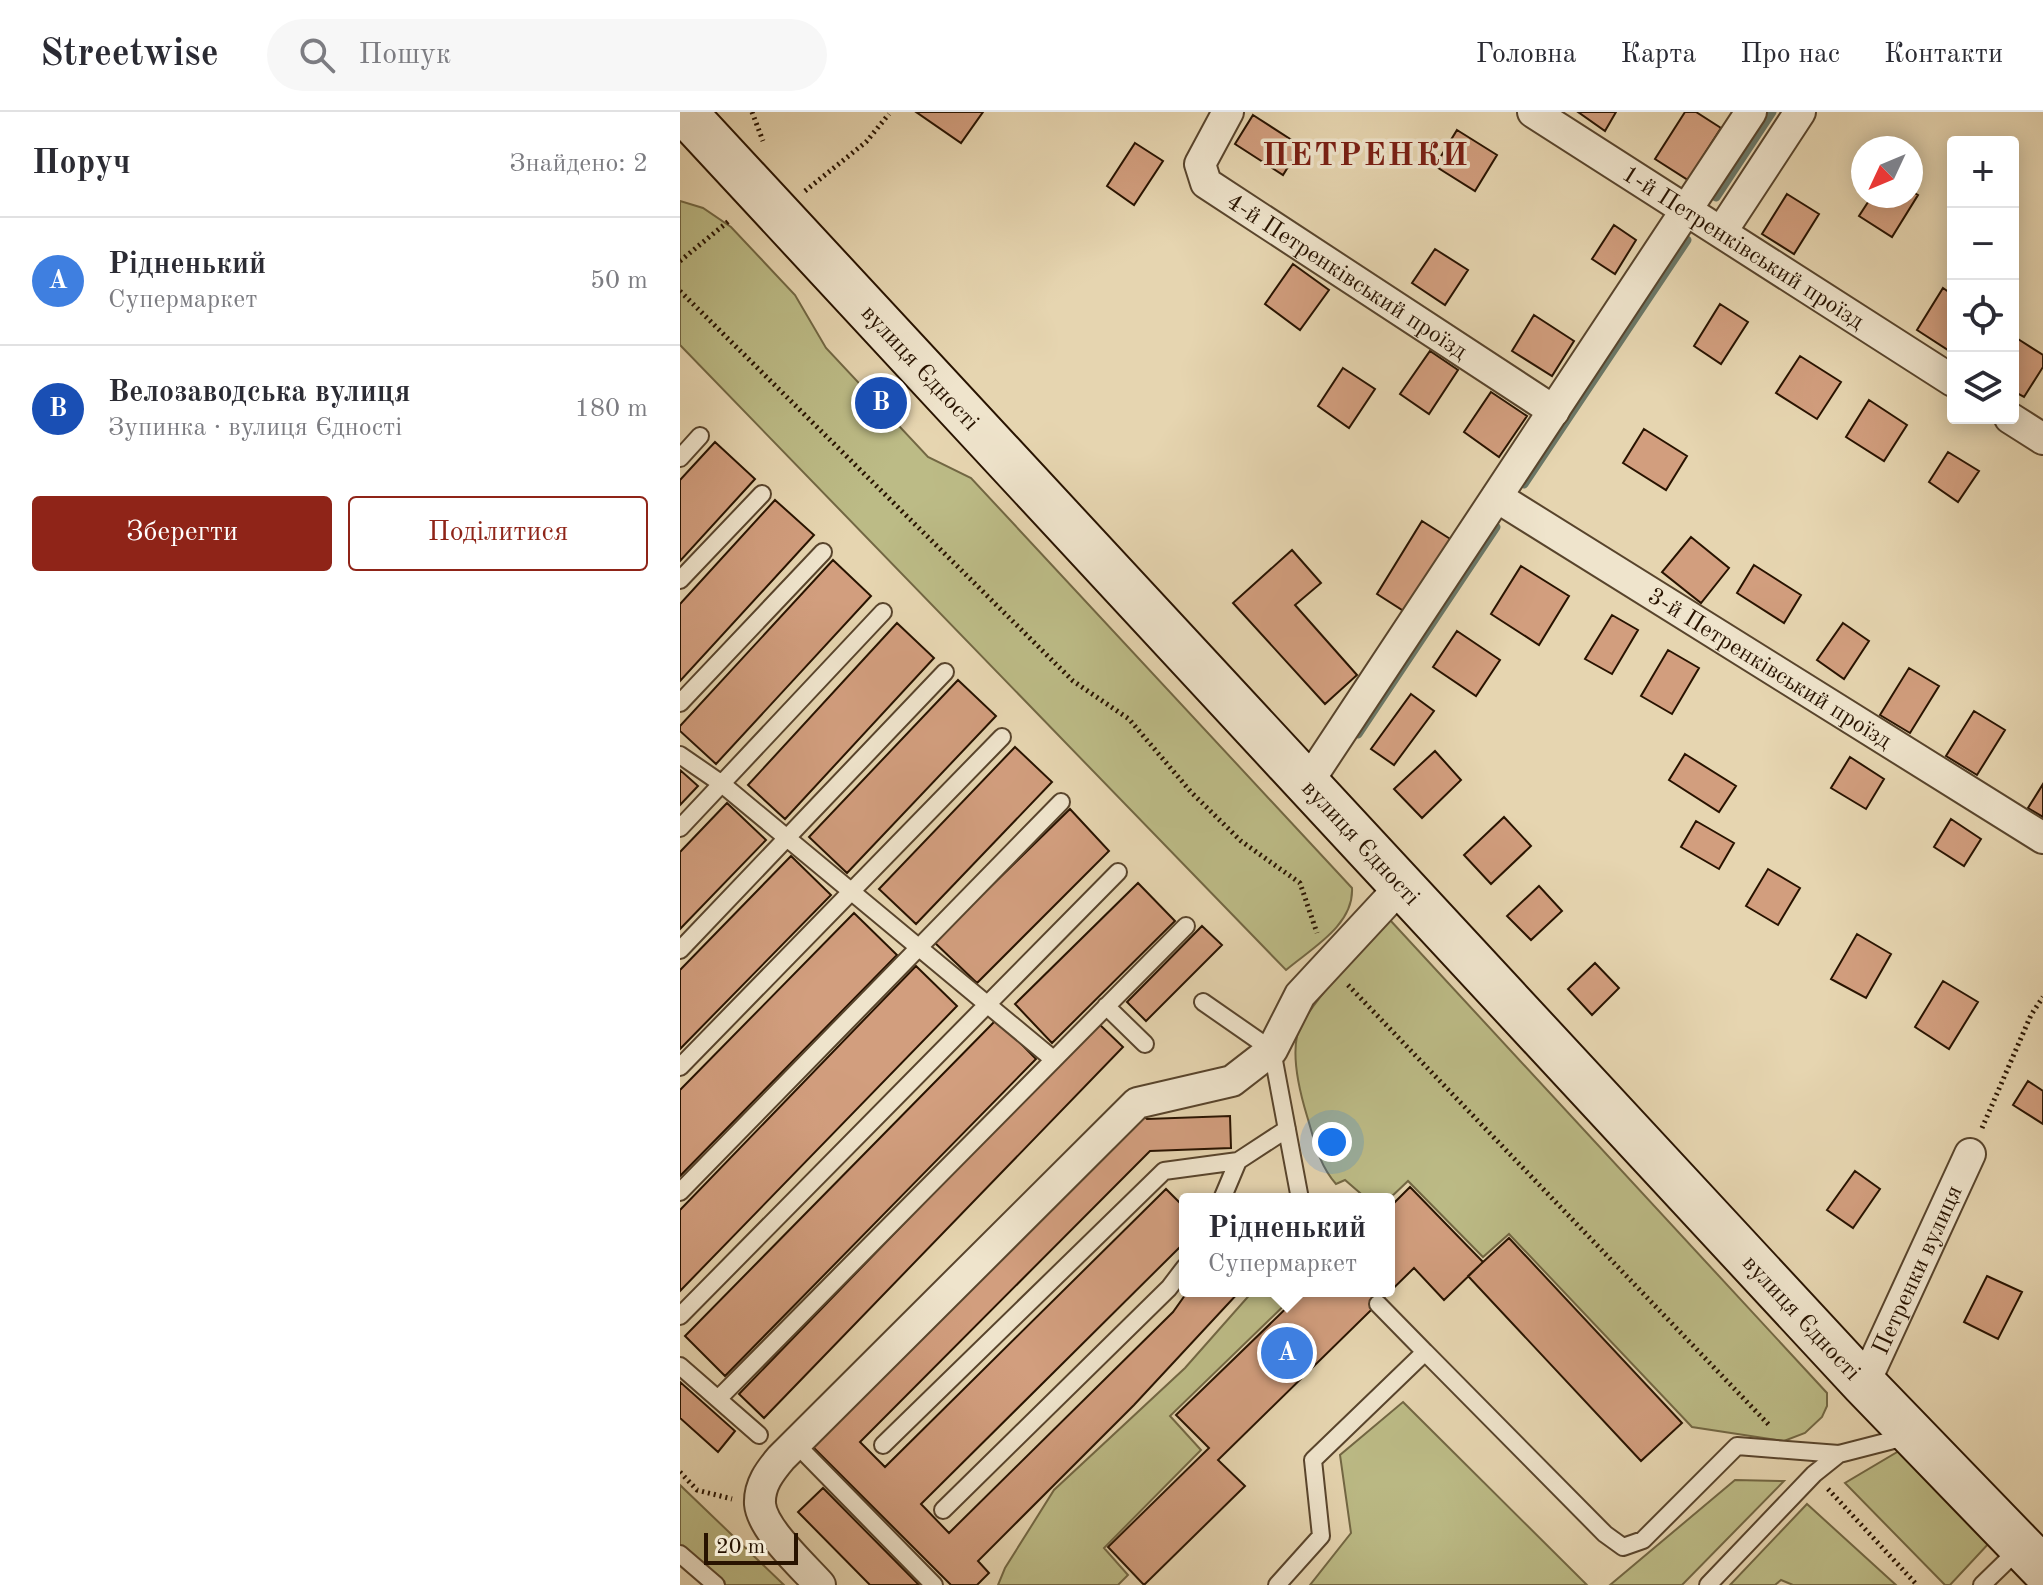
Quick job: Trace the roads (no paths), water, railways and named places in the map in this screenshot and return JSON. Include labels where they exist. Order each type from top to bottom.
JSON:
[{"type":"street","name":"вулиця Єдності","points":[[684,112],[1864,1384],[2032,1558]]},
{"type":"street","name":"4-й Петренківський проїзд","points":[[1228,112],[1200,164],[1206,183],[1554,411]]},
{"type":"street","name":"1-й Петренківський проїзд","points":[[1533,112],[1947,377]]},
{"type":"street","points":[[1308,782],[1751,112]]},
{"type":"street","points":[[1722,231],[1800,112]]},
{"type":"street","points":[[2019,424],[2043,439]]},
{"type":"street","name":"3-й Петренківський проїзд","points":[[1497,497],[2043,838]]},
{"type":"street","points":[[820,1585],[775,1534],[760,1506],[768,1474],[795,1443],[1137,1103],[1232,1081],[1272,1050],[1300,995],[1403,884]]},
{"type":"street","name":"Петренки вулиця","points":[[1864,1384],[1970,1154]]},
{"type":"lane","points":[[680,458],[700,436]]},
{"type":"lane","points":[[680,580],[762,494]]},
{"type":"lane","points":[[680,703],[823,552]]},
{"type":"lane","points":[[680,828],[883,612]]},
{"type":"lane","points":[[680,950],[945,672]]},
{"type":"lane","points":[[680,1067],[1002,737]]},
{"type":"lane","points":[[680,755],[722,784],[1053,1059]]},
{"type":"lane","points":[[680,1192],[1061,802]]},
{"type":"lane","points":[[680,1316],[1118,872]]},
{"type":"lane","points":[[718,1399],[1186,926]]},
{"type":"lane","points":[[1203,1002],[1272,1050],[1299,1193]]},
{"type":"lane","points":[[1106,1006],[1145,1044]]},
{"type":"lane","points":[[883,1445],[1164,1171],[1238,1161],[1287,1129]]},
{"type":"lane","points":[[1225,1193],[1238,1161]]},
{"type":"lane","points":[[943,1510],[1179,1275]]},
{"type":"lane","points":[[1378,1304],[1605,1534],[1623,1547],[1643,1540],[1737,1446],[1839,1454],[1914,1435]]},
{"type":"lane","points":[[1277,1585],[1321,1536],[1313,1460],[1425,1352]]},
{"type":"lane","points":[[680,1366],[759,1435]]},
{"type":"lane","points":[[795,1443],[934,1585]]},
{"type":"lane","points":[[1708,1585],[1814,1474],[1839,1454]]},
{"type":"lane","points":[[680,1554],[716,1585]]},
{"type":"lane","points":[[1982,1585],[2032,1558]]},
{"type":"waterway","points":[[1716,197],[1772,112]]},
{"type":"waterway","points":[[1524,484],[1687,240]]},
{"type":"waterway","points":[[1358,734],[1496,527]]},
{"type":"place","name":"Велозаводська вулиця","points":[[881,403]]},
{"type":"place","name":"Рідненький","points":[[1287,1353]]},
{"type":"district","name":"ПЕТРЕНКИ","points":[[1366,154]]}]
